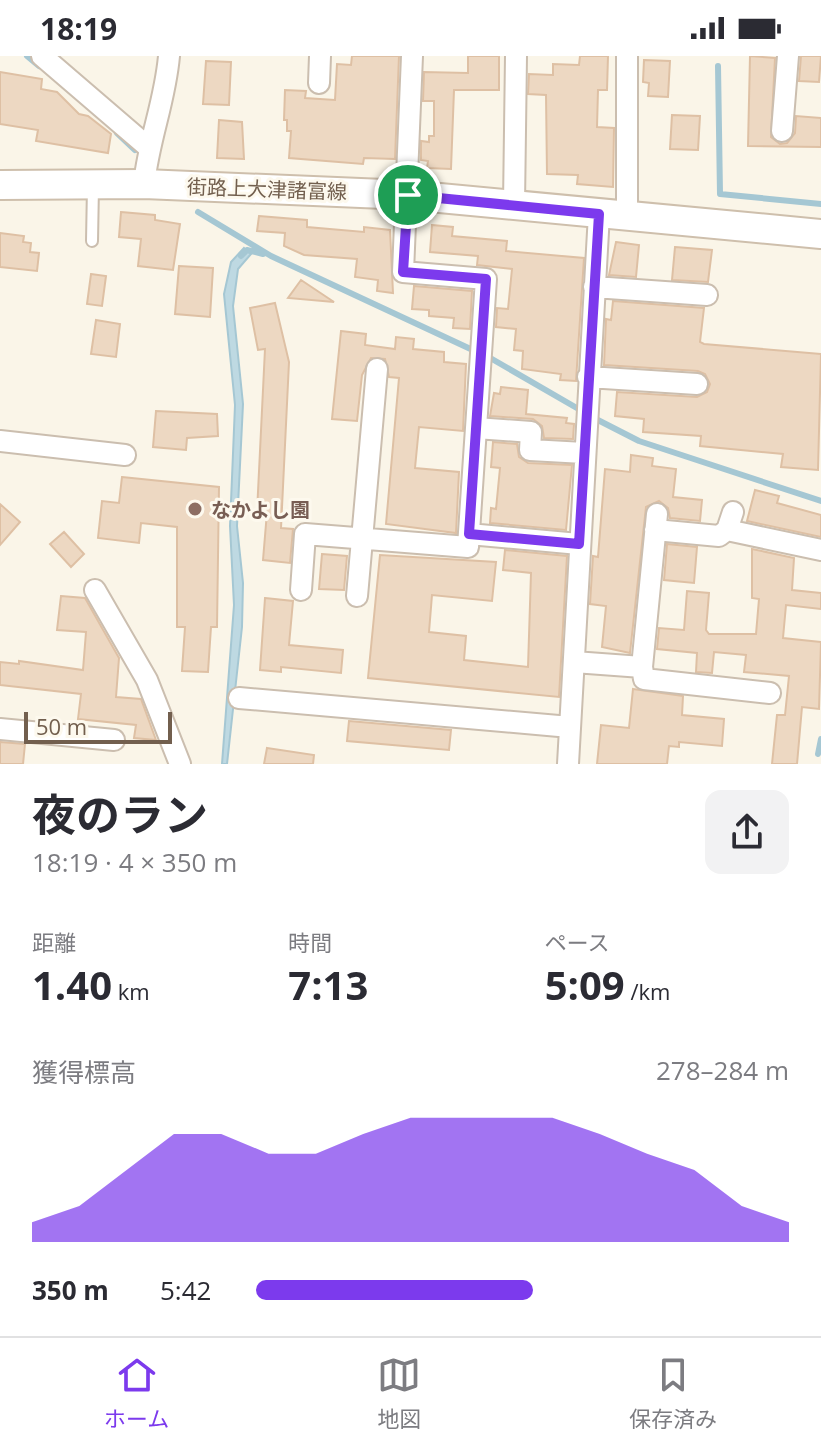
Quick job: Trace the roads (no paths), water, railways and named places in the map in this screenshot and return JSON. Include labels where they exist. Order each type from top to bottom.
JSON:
[{"type":"street","points":[[42,56],[148,147]]},
{"type":"street","points":[[144,184],[148,147],[166,95],[169,56]]},
{"type":"street","points":[[319,83],[320,56]]},
{"type":"street","points":[[301,590],[305,534],[468,547],[486,279],[403,272],[412,56]]},
{"type":"street","points":[[514,204],[516,56]]},
{"type":"street","points":[[568,764],[594,287],[613,216],[627,56]]},
{"type":"street","points":[[782,131],[788,56]]},
{"type":"street","name":"街路上大津諸富線","points":[[0,185],[144,184],[408,195],[821,234]]},
{"type":"street","points":[[594,287],[707,295]]},
{"type":"street","points":[[357,596],[377,369]]},
{"type":"street","points":[[588,377],[697,384]]},
{"type":"street","points":[[476,428],[531,432],[530,450],[584,453]]},
{"type":"street","points":[[0,441],[125,455]]},
{"type":"street","points":[[770,693],[644,679],[642,667],[656,522],[719,536],[730,521],[821,550]]},
{"type":"street","points":[[469,534],[579,544]]},
{"type":"street","points":[[95,590],[147,680],[180,764]]},
{"type":"street","points":[[574,662],[642,667]]},
{"type":"street","points":[[239,698],[570,727]]},
{"type":"street","points":[[0,729],[114,740]]},
{"type":"lane","points":[[92,184],[92,241]]},
{"type":"water","points":[[244,248],[251,254],[238,269],[233,306],[243,404],[237,526],[243,583],[242,627],[227,764],[222,764],[234,605],[230,526],[235,405],[224,294],[231,262]]},
{"type":"waterway","points":[[27,56],[39,66]]},
{"type":"waterway","points":[[718,66],[720,194],[821,204]]},
{"type":"waterway","points":[[117,133],[135,150]]},
{"type":"waterway","points":[[198,212],[271,256],[492,359],[582,411]]},
{"type":"waterway","points":[[241,256],[247,250],[263,254]]},
{"type":"waterway","points":[[592,417],[639,441],[821,501]]},
{"type":"waterway","points":[[818,754],[821,739]]},
{"type":"place","name":"なかよし園","points":[[195,509]]}]
